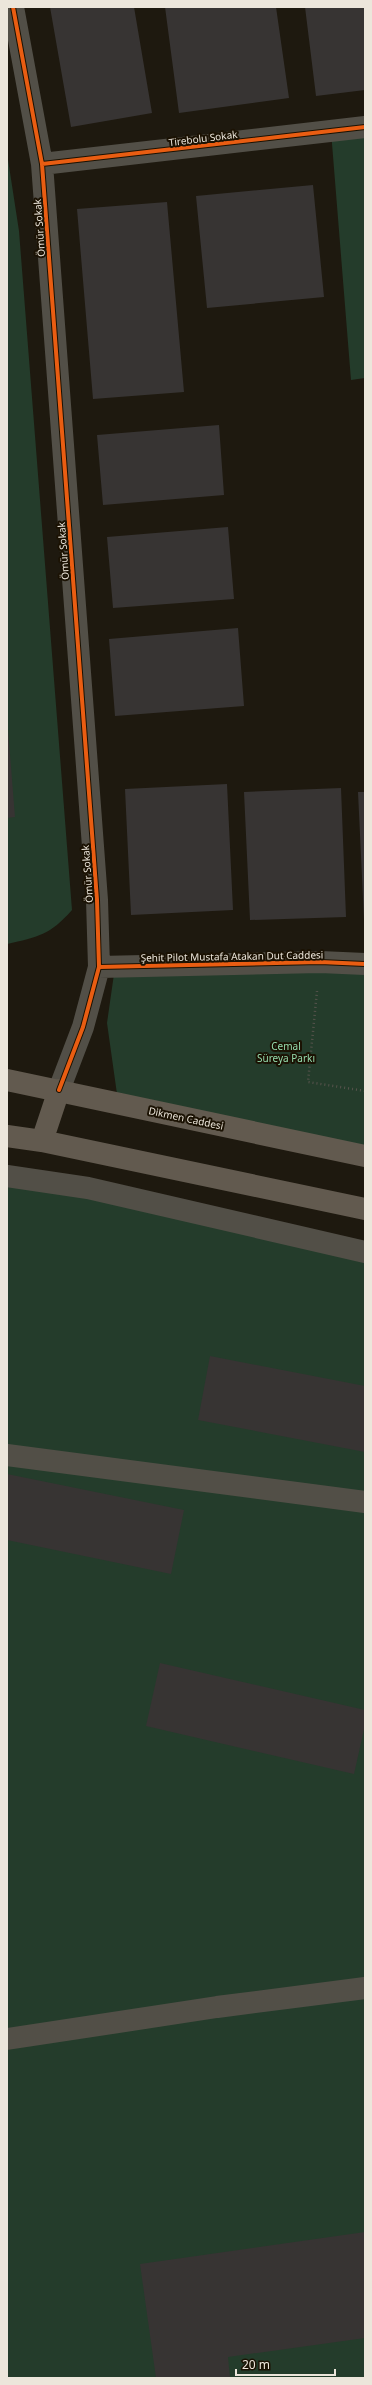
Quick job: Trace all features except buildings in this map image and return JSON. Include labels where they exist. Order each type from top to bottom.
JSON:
[{"type":"main road","name":"Dikmen Caddesi","points":[[7,1080],[365,1156]]},
{"type":"main road","points":[[42,1141],[59,1090]]},
{"type":"main road","points":[[7,1136],[42,1141],[365,1209]]},
{"type":"street","name":"Ömür Sokak","points":[[13,7],[42,164],[97,900],[99,967],[83,1027],[59,1090]]},
{"type":"street","name":"Tirebolu Sokak","points":[[42,164],[365,127]]},
{"type":"street","name":"Şehit Pilot Mustafa Atakan Dut Caddesi","points":[[99,967],[320,962],[365,964]]},
{"type":"street","points":[[7,1176],[88,1188],[365,1252]]},
{"type":"street","points":[[7,1455],[365,1502]]},
{"type":"street","points":[[7,2039],[217,2007],[365,1988]]},
{"type":"path","points":[[320,962],[308,1082],[365,1091]]},
{"type":"green space","points":[[365,127],[365,378],[351,380],[331,131]]},
{"type":"green space","points":[[7,153],[19,231],[72,910],[57,925],[43,934],[7,944]]},
{"type":"green space","name":"Cemal Süreya Parkı","points":[[316,972],[365,974],[365,1150],[117,1094],[107,1023],[114,974]]},
{"type":"green space","points":[[7,1176],[365,1252],[365,2378],[7,2378]]},
{"type":"cycle path","points":[[13,7],[42,164],[97,900],[99,967],[83,1027],[59,1090]]},
{"type":"cycle path","points":[[42,164],[365,127]]},
{"type":"cycle path","points":[[99,967],[320,962],[365,964]]}]
